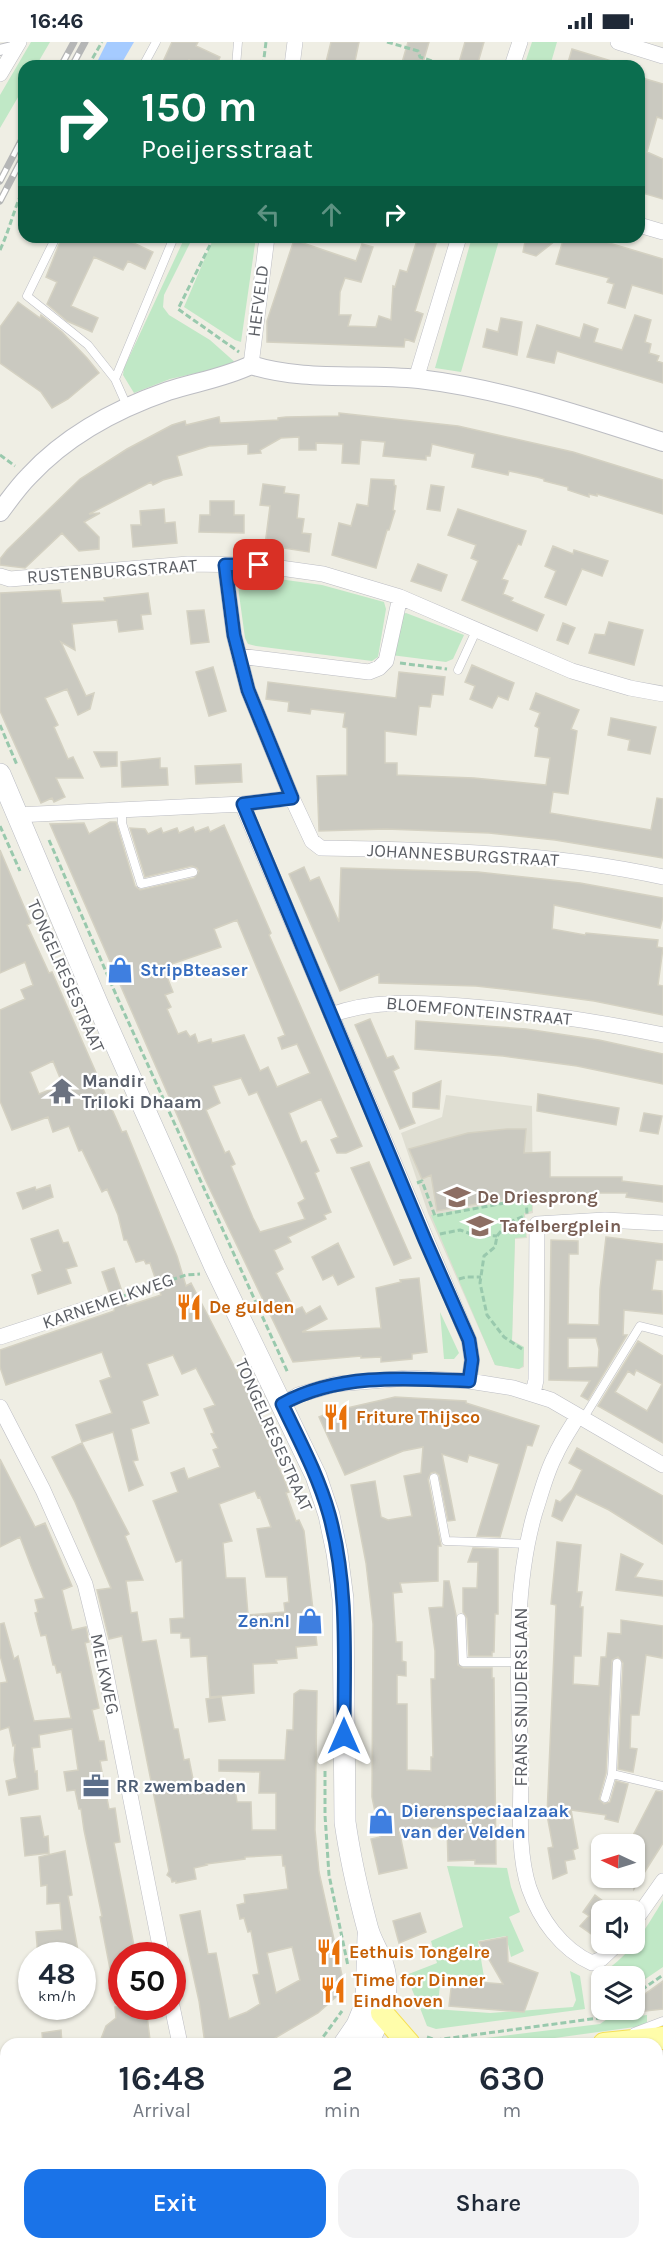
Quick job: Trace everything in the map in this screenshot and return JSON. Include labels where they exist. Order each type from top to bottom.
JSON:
[{"type":"main road","name":"TONGELRESESTRAAT","points":[[0,774],[9,821],[98,1005],[215,1267],[316,1476],[329,1515],[344,1599],[345,1822],[349,1853],[368,1930],[384,1972],[385,1993],[382,2013],[370,2038]]},
{"type":"main road","name":"TONGELRESESTRAAT","points":[[348,2038],[357,2025],[366,2002],[368,1930]]},
{"type":"main road","points":[[382,2013],[414,2038]]},
{"type":"street","points":[[293,60],[295,42]]},
{"type":"street","points":[[514,60],[520,42]]},
{"type":"street","points":[[618,42],[663,56]]},
{"type":"street","points":[[0,50],[18,44]]},
{"type":"street","points":[[0,74],[18,44]]},
{"type":"street","points":[[645,227],[663,232]]},
{"type":"street","name":"HEFVELD","points":[[251,365],[266,243]]},
{"type":"street","points":[[416,379],[457,243]]},
{"type":"street","points":[[0,512],[28,477],[61,447],[127,406],[170,390],[235,373],[251,365],[280,374],[416,379],[466,386],[543,404],[663,441]]},
{"type":"street","name":"RUSTENBURGSTRAAT","points":[[0,576],[10,579],[188,564],[259,565],[323,574],[400,597],[572,671],[630,688],[663,694]]},
{"type":"street","points":[[9,821],[122,810],[243,804],[292,798],[248,690],[234,635],[225,565]]},
{"type":"street","points":[[239,656],[369,672],[379,668],[386,661],[400,597]]},
{"type":"street","name":"JOHANNESBURGSTRAAT","points":[[292,798],[312,840],[321,848],[465,851],[612,865],[663,877]]},
{"type":"street","points":[[243,804],[424,1238],[469,1340],[472,1360],[469,1381]]},
{"type":"street","name":"BLOEMFONTEINSTRAAT","points":[[330,1015],[374,1003],[430,1004],[549,1014],[663,1035]]},
{"type":"street","points":[[533,1393],[536,1380],[536,1351],[532,1220],[663,1223]]},
{"type":"street","name":"KARNEMELKWEG","points":[[0,1338],[107,1302]]},
{"type":"street","points":[[282,1404],[298,1395],[336,1384],[408,1378],[469,1381],[533,1393],[551,1400],[663,1465]]},
{"type":"street","name":"MELKWEG","points":[[0,1407],[43,1490],[85,1584],[101,1649],[159,1942]]},
{"type":"street","name":"FRANS SNIJDERSLAAN","points":[[580,1418],[554,1457],[535,1513],[521,1592],[519,1662],[522,1835],[524,1869],[535,1903],[546,1923],[560,1940],[580,1958],[591,1963]]},
{"type":"street","points":[[645,1906],[663,1881]]},
{"type":"street","points":[[591,1963],[602,1959],[607,1954]]},
{"type":"street","points":[[175,2020],[179,2038]]},
{"type":"lane","points":[[146,60],[156,42]]},
{"type":"lane","points":[[236,60],[238,42]]},
{"type":"lane","points":[[53,243],[27,296],[88,345],[115,379],[127,406]]},
{"type":"lane","points":[[115,379],[172,243]]},
{"type":"lane","points":[[458,670],[476,631]]},
{"type":"lane","points":[[122,810],[122,823],[141,885],[193,872]]},
{"type":"lane","points":[[580,1418],[640,1326],[663,1332]]},
{"type":"lane","points":[[434,1478],[446,1541],[529,1544]]},
{"type":"lane","points":[[461,1617],[463,1662],[519,1662]]},
{"type":"lane","points":[[605,1798],[612,1774],[617,1663]]},
{"type":"lane","points":[[612,1774],[663,1786]]},
{"type":"lane","points":[[619,2038],[663,2021]]},
{"type":"path","points":[[92,60],[102,42]]},
{"type":"path","points":[[264,60],[266,42]]},
{"type":"path","points":[[387,42],[418,51],[420,57],[429,60]]},
{"type":"path","points":[[0,250],[12,222],[18,199]]},
{"type":"path","points":[[211,243],[178,309],[237,349],[251,365]]},
{"type":"path","points":[[386,661],[458,670]]},
{"type":"path","name":"TONGELRESESTRAAT","points":[[9,821],[23,879]]},
{"type":"path","points":[[404,1189],[422,1181],[435,1216],[526,1199],[532,1220],[514,1219],[497,1236],[495,1247],[484,1256],[481,1277],[482,1298],[490,1321],[511,1342],[524,1350],[536,1351]]},
{"type":"path","points":[[424,1238],[460,1230],[474,1235],[497,1236]]},
{"type":"path","name":"KARNEMELKWEG","points":[[107,1302],[215,1267]]},
{"type":"path","points":[[446,1286],[466,1277],[481,1277]]},
{"type":"path","points":[[325,1767],[328,1875],[348,1966]]},
{"type":"path","points":[[645,1987],[663,1975]]},
{"type":"path","points":[[322,2038],[349,2002]]},
{"type":"path","points":[[451,2038],[591,2019]]},
{"type":"shaded area","name":"Tafelbergplein","points":[[446,1095],[532,1106],[533,1213],[525,1215],[527,1238],[515,1239],[512,1340],[524,1347],[524,1367],[519,1369],[495,1365],[428,1213],[401,1133],[442,1117]]},
{"type":"green space","points":[[31,42],[50,42],[40,60],[20,60]]},
{"type":"green space","points":[[532,42],[557,42],[552,60],[526,60]]},
{"type":"green space","points":[[18,64],[18,97],[0,128],[0,95]]},
{"type":"green space","points":[[182,243],[190,243],[164,295],[163,307],[169,315],[210,340],[237,364],[170,379],[134,393],[123,375],[124,368]]},
{"type":"green space","points":[[211,243],[255,243],[241,342],[184,307]]},
{"type":"green space","points":[[470,243],[498,243],[461,372],[435,368]]},
{"type":"green space","points":[[244,574],[322,585],[384,602],[386,609],[378,657],[372,661],[248,644],[245,638],[238,579]]},
{"type":"green space","points":[[406,613],[464,635],[453,659],[446,662],[391,655],[403,614]]},
{"type":"green space","points":[[532,1197],[532,1211],[524,1213],[526,1237],[515,1238],[512,1341],[524,1347],[523,1366],[519,1369],[495,1365],[431,1215]]},
{"type":"green space","points":[[440,1312],[459,1353],[454,1359],[444,1359]]},
{"type":"green space","points":[[447,1866],[507,1868],[520,1912],[509,1917],[524,1951],[511,1957],[506,1936],[478,1941],[484,1977],[441,1974],[438,2005],[418,2004],[406,1975],[437,1963],[431,1941],[463,1927]]},
{"type":"green space","points":[[663,1900],[663,1967],[645,1979],[645,1966],[612,1966],[625,1954],[645,1954],[646,1928]]},
{"type":"green space","points":[[570,1971],[580,1976],[585,2009],[436,2029],[427,2026],[420,2008],[490,2013],[573,2007],[576,2000]]},
{"type":"green space","points":[[647,2015],[647,2022],[642,2026],[555,2038],[485,2038],[600,2024],[606,2020],[645,2020]]},
{"type":"water","points":[[107,42],[134,42],[124,60],[98,60]]},
{"type":"building","points":[[172,42],[198,42],[196,46],[220,57],[219,60],[164,60]]},
{"type":"building","points":[[331,42],[359,42],[355,60],[326,60]]},
{"type":"building","points":[[408,42],[429,42],[424,60],[403,60]]},
{"type":"building","points":[[465,42],[484,42],[479,60],[460,60]]},
{"type":"building","points":[[572,49],[608,60],[569,60]]},
{"type":"building","points":[[645,79],[663,84],[663,119],[657,117],[647,152],[663,159],[663,199],[645,194]]},
{"type":"building","points":[[60,243],[134,243],[153,252],[145,269],[128,261],[123,270],[94,257],[71,306],[98,318],[92,332],[67,321],[47,304],[57,282],[46,277]]},
{"type":"building","points":[[293,243],[303,243],[356,261],[362,244],[373,247],[361,282],[345,278],[340,292],[339,315],[351,315],[348,326],[376,327],[379,316],[391,320],[393,286],[395,287],[400,270],[407,272],[416,243],[436,243],[415,311],[423,314],[414,342],[405,339],[404,347],[267,342],[267,321]]},
{"type":"building","points":[[525,243],[552,243],[536,256],[523,252]]},
{"type":"building","points":[[562,243],[609,243],[663,259],[663,294],[632,285],[625,308],[608,303],[614,284],[607,282],[609,278],[556,264]]},
{"type":"building","points":[[18,302],[40,318],[41,315],[62,332],[99,373],[68,399],[52,408],[41,392],[0,363],[0,327]]},
{"type":"building","points":[[635,315],[651,320],[645,342],[651,344],[649,353],[659,356],[657,361],[663,363],[663,383],[557,351],[554,363],[527,357],[537,325],[580,338],[584,324],[598,329],[594,342],[622,350]]},
{"type":"building","points":[[501,318],[522,322],[517,355],[483,347],[487,329],[498,332]]},
{"type":"building","points":[[339,413],[458,426],[573,452],[663,480],[663,514],[597,494],[597,496],[589,494],[589,497],[537,477],[509,471],[508,475],[472,467],[475,454],[432,444],[430,456],[426,456],[426,460],[383,456],[385,442],[361,440],[359,464],[342,463],[343,444],[316,443],[316,450],[299,450],[299,437],[281,438],[260,450],[261,453],[248,454],[248,444],[209,446],[177,456],[182,475],[153,485],[151,482],[89,514],[100,513],[84,522],[99,537],[99,549],[79,551],[62,533],[25,568],[0,565],[0,559],[7,550],[80,479],[127,449],[172,425],[185,421],[186,425],[219,417],[220,423],[278,420],[278,418],[286,417],[339,416]]},
{"type":"building","points":[[371,479],[394,480],[396,486],[393,510],[395,511],[376,568],[332,555],[339,523],[351,526],[357,504],[368,506]]},
{"type":"building","points":[[263,484],[285,487],[284,493],[299,495],[297,518],[304,519],[302,533],[311,534],[309,552],[265,545],[270,506],[260,505]]},
{"type":"building","points":[[431,485],[444,487],[440,511],[427,509]]},
{"type":"building","points":[[210,501],[234,501],[234,515],[244,515],[244,533],[199,532],[200,515],[210,515]]},
{"type":"building","points":[[164,509],[165,523],[175,522],[177,543],[133,547],[131,525],[141,525],[140,511]]},
{"type":"building","points":[[458,509],[526,531],[502,579],[508,581],[503,594],[513,598],[511,601],[544,615],[537,631],[462,600],[478,561],[471,558],[476,545],[448,535]]},
{"type":"building","points":[[553,546],[573,554],[574,550],[608,561],[602,576],[582,569],[566,605],[545,597],[556,571],[545,566]]},
{"type":"building","points":[[418,564],[447,575],[441,591],[411,581]]},
{"type":"building","points":[[60,590],[62,603],[105,601],[104,598],[148,593],[151,614],[141,615],[143,629],[119,632],[117,620],[72,624],[75,650],[61,642],[86,696],[94,693],[90,709],[78,715],[67,689],[45,698],[58,725],[54,727],[68,759],[73,757],[83,778],[56,778],[65,797],[54,802],[52,798],[41,803],[0,711],[0,593]]},
{"type":"building","points":[[204,610],[209,642],[191,644],[187,611]]},
{"type":"building","points":[[609,622],[643,630],[634,665],[589,653],[595,634],[605,635]]},
{"type":"building","points":[[563,623],[575,628],[568,644],[557,640]]},
{"type":"building","points":[[472,665],[514,683],[508,700],[498,696],[492,708],[470,699],[475,686],[465,682]]},
{"type":"building","points":[[213,667],[226,711],[209,716],[196,672]]},
{"type":"building","points":[[399,672],[445,677],[443,695],[432,694],[430,707],[419,706],[416,735],[385,731],[385,763],[397,763],[397,775],[474,778],[546,785],[550,758],[535,756],[539,728],[535,726],[540,713],[530,709],[536,693],[579,710],[571,729],[577,731],[568,794],[553,792],[550,813],[651,830],[657,798],[663,799],[663,858],[555,840],[489,833],[386,829],[319,831],[317,776],[347,775],[347,728],[343,727],[345,713],[311,709],[310,714],[288,711],[289,702],[266,699],[268,682],[396,698]]},
{"type":"building","points":[[611,718],[656,727],[650,754],[628,750],[630,740],[608,735]]},
{"type":"building","points":[[94,752],[117,752],[117,766],[101,767]]},
{"type":"building","points":[[160,758],[160,768],[167,768],[168,785],[122,787],[121,762]]},
{"type":"building","points":[[241,764],[242,782],[196,784],[195,766]]},
{"type":"building","points":[[110,822],[116,822],[135,886],[140,890],[194,878],[199,871],[192,866],[145,877],[130,828],[145,829],[148,834],[161,828],[163,833],[177,828],[179,833],[193,827],[195,832],[208,827],[210,832],[224,825],[271,933],[269,935],[362,1146],[346,1153],[337,1153],[331,1140],[338,1137],[321,1099],[289,1113],[301,1143],[306,1141],[319,1171],[315,1173],[331,1212],[324,1215],[326,1219],[288,1237],[291,1242],[274,1250],[283,1269],[276,1273],[295,1310],[302,1307],[306,1314],[320,1306],[327,1319],[302,1332],[381,1328],[376,1288],[401,1282],[400,1280],[419,1278],[427,1352],[412,1354],[412,1359],[381,1362],[381,1357],[361,1358],[361,1356],[293,1362],[205,1179],[50,824],[84,823],[89,834]],"holes":[[[237,920],[285,1035],[278,1038],[282,1049],[297,1044],[310,1073],[277,1087],[268,1067],[260,1071],[244,1035],[212,1043],[211,1039],[198,1043],[195,1034],[190,1037],[186,1031],[178,1034],[167,1009],[171,1007],[165,995],[173,992],[166,974],[169,972],[166,966],[221,947],[214,929]],[[241,1078],[249,1095],[257,1092],[305,1199],[298,1203],[305,1219],[260,1232],[231,1166],[235,1164],[229,1151],[225,1153],[206,1110],[220,1103],[213,1086]]]},
{"type":"building","points":[[0,850],[31,923],[27,925],[49,973],[52,972],[122,1132],[126,1131],[177,1256],[186,1286],[191,1283],[247,1391],[286,1484],[289,1492],[286,1493],[296,1521],[299,1520],[304,1531],[317,1645],[296,1647],[297,1658],[276,1660],[277,1663],[253,1664],[254,1693],[210,1697],[207,1656],[191,1657],[190,1638],[181,1638],[181,1633],[171,1633],[170,1619],[184,1618],[182,1560],[176,1562],[153,1501],[178,1492],[171,1473],[184,1468],[188,1479],[220,1467],[213,1450],[218,1448],[211,1434],[214,1433],[204,1409],[215,1405],[196,1368],[182,1374],[173,1355],[147,1364],[158,1395],[142,1401],[149,1423],[131,1429],[138,1460],[133,1461],[143,1485],[129,1491],[113,1432],[82,1442],[76,1425],[112,1413],[100,1381],[111,1377],[102,1352],[6,1385],[0,1367],[0,1350],[114,1311],[116,1300],[109,1292],[102,1272],[114,1268],[127,1306],[161,1295],[150,1263],[146,1264],[144,1260],[136,1262],[127,1240],[124,1240],[118,1215],[107,1189],[102,1192],[82,1150],[79,1151],[69,1126],[53,1132],[48,1117],[12,1130],[0,1101],[0,1010],[25,999],[21,990],[33,985],[25,962],[0,973]],"holes":[[[53,1061],[63,1085],[39,1094],[30,1072]],[[255,1491],[258,1498],[260,1497],[271,1527],[257,1529],[266,1577],[287,1577],[289,1602],[284,1603],[285,1612],[248,1615],[245,1578],[226,1578],[223,1543],[232,1541],[219,1504]]]},
{"type":"building","points":[[304,867],[310,881],[319,877],[339,922],[341,868],[478,872],[580,883],[663,898],[663,917],[660,928],[554,905],[552,929],[585,935],[586,933],[658,940],[657,947],[663,948],[658,985],[663,986],[663,1015],[594,1001],[476,986],[379,983],[379,974],[340,991],[289,874]]},
{"type":"building","points":[[370,1019],[387,1058],[393,1056],[399,1068],[393,1071],[415,1123],[400,1129],[355,1025]]},
{"type":"building","points":[[416,1021],[526,1029],[599,1040],[663,1054],[663,1084],[577,1066],[503,1056],[415,1049]]},
{"type":"building","points":[[441,1081],[439,1109],[413,1107],[413,1093]]},
{"type":"building","points":[[538,1094],[619,1108],[616,1125],[537,1111]]},
{"type":"building","points":[[644,1113],[662,1116],[658,1134],[640,1131]]},
{"type":"building","points":[[526,1129],[524,1153],[550,1152],[550,1177],[622,1177],[622,1181],[663,1186],[663,1202],[626,1197],[627,1193],[520,1193],[521,1196],[437,1211],[431,1175],[422,1179],[409,1149],[468,1133]]},
{"type":"building","points":[[369,1162],[411,1258],[394,1265],[351,1168]]},
{"type":"building","points":[[50,1185],[53,1197],[23,1209],[17,1193]]},
{"type":"building","points":[[58,1230],[63,1243],[68,1242],[77,1266],[66,1269],[71,1283],[38,1294],[32,1275],[42,1271],[31,1239]]},
{"type":"building","points":[[606,1237],[663,1244],[663,1260],[656,1260],[652,1290],[662,1291],[663,1314],[624,1310],[623,1335],[627,1335],[588,1400],[581,1396],[590,1381],[549,1380],[551,1240],[578,1241],[578,1254],[569,1254],[568,1324],[599,1325],[600,1289]],"holes":[[[568,1338],[596,1338],[599,1349],[598,1367],[568,1368]]]},
{"type":"building","points":[[338,1243],[354,1277],[338,1285],[333,1275],[323,1280],[312,1257]]},
{"type":"building","points":[[638,1341],[663,1356],[663,1443],[598,1406]],"holes":[[[636,1370],[662,1384],[647,1411],[615,1392],[628,1371],[634,1375]]]},
{"type":"building","points":[[395,1397],[466,1401],[466,1403],[539,1426],[532,1446],[527,1445],[500,1537],[477,1536],[499,1464],[469,1455],[467,1462],[442,1454],[455,1520],[448,1521],[439,1475],[435,1472],[431,1473],[428,1479],[441,1546],[438,1546],[438,1581],[400,1583],[402,1592],[393,1593],[396,1642],[402,1642],[402,1661],[406,1662],[406,1676],[397,1675],[397,1704],[407,1704],[407,1770],[431,1771],[431,1757],[433,1757],[431,1679],[435,1679],[435,1651],[429,1608],[443,1607],[444,1581],[449,1581],[456,1615],[458,1665],[463,1668],[492,1668],[496,1864],[475,1864],[475,1860],[448,1861],[447,1827],[399,1830],[407,1868],[379,1874],[371,1839],[380,1837],[372,1797],[373,1624],[366,1563],[351,1485],[375,1481],[381,1517],[388,1520],[412,1516],[404,1476],[421,1473],[423,1447],[403,1451],[345,1475],[319,1417],[334,1411]]},
{"type":"building","points":[[82,1443],[129,1534],[125,1536],[143,1580],[126,1581],[131,1613],[137,1612],[142,1642],[156,1640],[174,1729],[178,1729],[184,1760],[189,1759],[196,1794],[235,1788],[237,1802],[251,1802],[252,1830],[276,1830],[276,1793],[259,1793],[260,1772],[219,1771],[219,1760],[285,1760],[287,1730],[293,1730],[294,1694],[300,1690],[317,1691],[315,1830],[319,1872],[345,1989],[318,2013],[275,2038],[204,2038],[199,2001],[180,1915],[200,1911],[208,1954],[216,1953],[229,2019],[247,2012],[260,2004],[253,1975],[259,1974],[251,1931],[248,1932],[244,1918],[240,1919],[237,1905],[245,1903],[244,1895],[288,1889],[282,1855],[245,1857],[245,1859],[206,1864],[194,1868],[196,1879],[176,1883],[176,1881],[172,1882],[167,1875],[169,1871],[122,1636],[109,1639],[97,1590],[111,1588],[75,1502],[52,1457]],"holes":[[[292,1947],[300,1980],[276,1993],[267,1953]]]},
{"type":"building","points":[[577,1448],[663,1496],[663,1544],[609,1510],[576,1494],[562,1521],[552,1516],[556,1500],[560,1502],[572,1490],[582,1470],[569,1463]]},
{"type":"building","points":[[0,1459],[35,1527],[45,1523],[72,1586],[62,1590],[72,1630],[86,1627],[89,1642],[85,1643],[99,1708],[92,1710],[99,1741],[104,1741],[107,1760],[100,1761],[109,1809],[115,1808],[120,1842],[114,1843],[133,1942],[108,1942],[108,1959],[81,1809],[79,1809],[75,1790],[67,1791],[64,1772],[78,1770],[72,1729],[39,1735],[40,1747],[32,1748],[38,1789],[9,1795],[6,1781],[17,1778],[14,1760],[15,1745],[13,1746],[9,1727],[0,1730],[0,1683],[7,1682],[0,1655],[0,1624],[4,1623],[14,1659],[18,1656],[34,1721],[71,1718],[61,1672],[57,1673],[53,1665],[46,1635],[41,1636],[35,1613],[38,1612],[35,1600],[44,1598],[20,1537],[0,1547]]},
{"type":"building","points":[[557,1542],[581,1545],[577,1592],[582,1592],[580,1607],[583,1607],[581,1656],[574,1656],[573,1684],[599,1686],[601,1657],[606,1657],[608,1633],[621,1634],[621,1620],[663,1626],[663,1651],[662,1658],[646,1655],[639,1715],[631,1715],[630,1748],[637,1749],[633,1772],[618,1769],[623,1663],[618,1657],[612,1660],[606,1773],[599,1799],[604,1804],[610,1802],[616,1781],[628,1784],[618,1822],[605,1819],[606,1815],[571,1810],[578,1848],[573,1850],[575,1859],[565,1861],[567,1873],[553,1879],[548,1848],[553,1847],[547,1815],[556,1605],[551,1604]]},
{"type":"building","points":[[473,1548],[498,1549],[498,1614],[495,1614],[492,1656],[469,1656],[467,1618],[463,1612],[463,1588],[477,1588],[478,1562],[468,1562]]},
{"type":"building","points":[[621,1554],[643,1564],[635,1577],[663,1581],[663,1596],[616,1590]]},
{"type":"building","points":[[221,1697],[225,1720],[209,1722],[206,1699]]},
{"type":"building","points":[[656,1791],[663,1792],[663,1843],[645,1872],[645,1834],[634,1834]]},
{"type":"building","points":[[40,1816],[44,1837],[48,1836],[49,1853],[25,1856],[21,1818]]},
{"type":"building","points":[[65,1851],[72,1895],[68,1896],[76,1942],[37,1942],[36,1932],[62,1930],[60,1903],[47,1904],[47,1885],[41,1886],[39,1857]]},
{"type":"building","points":[[595,1895],[602,1900],[591,1900]]},
{"type":"building","points":[[591,1901],[591,1934],[580,1926],[589,1916],[583,1912]]},
{"type":"building","points":[[420,1913],[426,1932],[399,1943],[393,1921]]},
{"type":"building","points":[[507,1937],[508,1962],[538,1973],[524,2012],[449,2006],[452,1980],[503,1984],[479,1942]]},
{"type":"building","points":[[663,1981],[663,2009],[645,2011],[645,1994]]},
{"type":"building","points":[[114,2020],[148,2020],[150,2038],[101,2038],[106,2026]]},
{"type":"building","points":[[61,2030],[62,2038],[42,2038],[42,2033]]},
{"type":"railway","points":[[64,60],[74,42]]},
{"type":"railway","points":[[75,60],[85,42]]},
{"type":"railway","points":[[0,181],[18,146]]},
{"type":"railway","points":[[0,201],[18,166]]},
{"type":"place","name":"StripBteaser","points":[[120,970]]},
{"type":"place","name":"Mandir Triloki Dhaam","points":[[62,1091]]},
{"type":"place","name":"De Driesprong","points":[[457,1197]]},
{"type":"place","name":"Tafelbergplein","points":[[480,1226]]},
{"type":"place","name":"De gulden","points":[[189,1307]]},
{"type":"place","name":"Friture Thijsco","points":[[336,1417]]},
{"type":"place","name":"Zen.nl","points":[[310,1621]]},
{"type":"place","name":"RR zwembaden","points":[[96,1786]]},
{"type":"place","name":"Dierenspeciaalzaak van der Velden","points":[[381,1821]]},
{"type":"place","name":"Eethuis Tongelre","points":[[329,1952]]},
{"type":"place","name":"Time for Dinner Eindhoven","points":[[333,1990]]},
{"type":"route","points":[[259,565],[225,565],[234,635],[248,690],[292,798],[243,804],[469,1340],[472,1352],[469,1381],[408,1378],[336,1384],[298,1395],[282,1404],[316,1476],[329,1515],[337,1553],[344,1599],[344,1736]]}]
